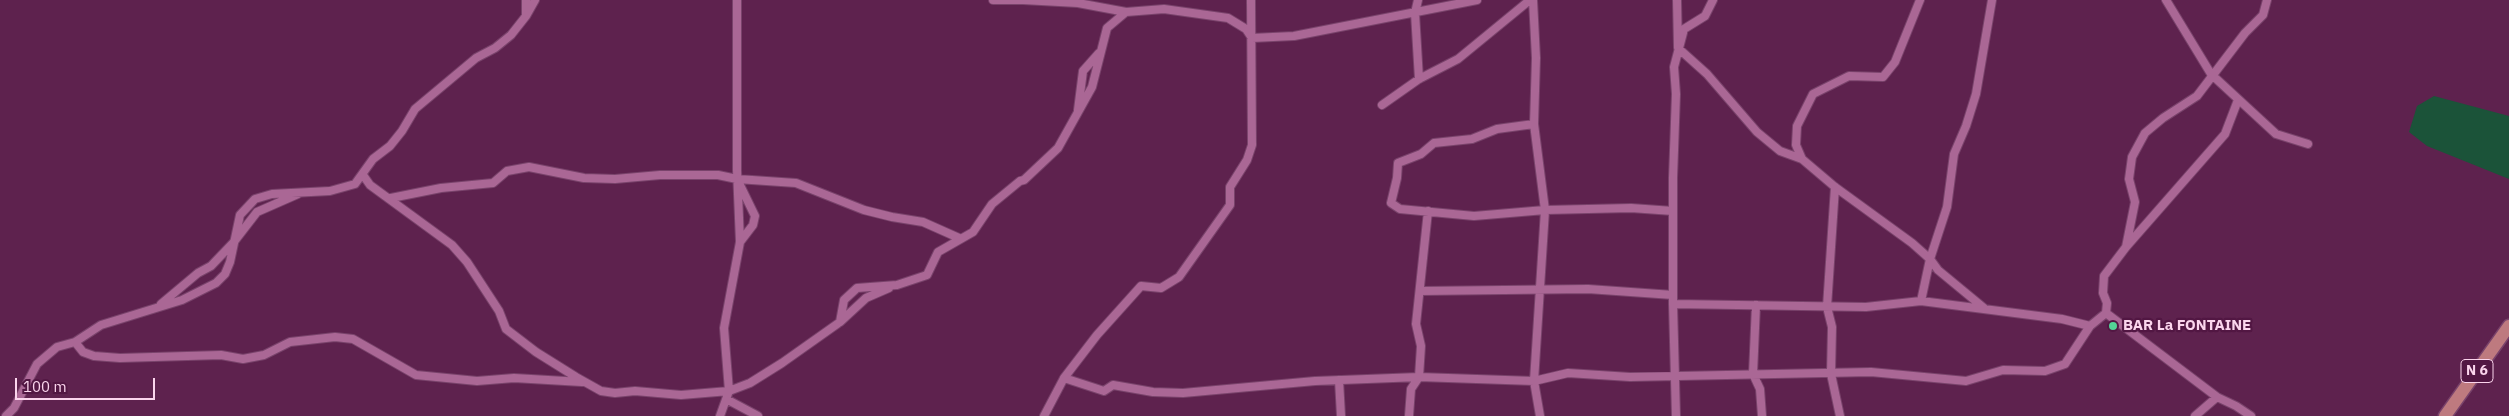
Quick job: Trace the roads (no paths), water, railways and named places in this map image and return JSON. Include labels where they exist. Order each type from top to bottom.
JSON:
[{"type":"main road","name":"N 6","points":[[2445,416],[2509,326]]},
{"type":"street","points":[[526,0],[526,16]]},
{"type":"street","points":[[6,416],[14,408],[38,364],[57,347],[75,342],[101,326],[182,300],[216,283],[225,274],[240,215],[255,198],[272,194],[330,191],[355,184],[373,159],[390,146],[416,109],[476,58],[495,48],[511,35],[526,16],[535,0]]},
{"type":"street","points":[[993,0],[1078,3],[1126,12],[1164,9],[1228,18],[1246,29],[1252,38]]},
{"type":"street","points":[[1044,416],[1064,378],[1096,335],[1142,286],[1161,288],[1179,277],[1230,205],[1230,187],[1248,160],[1252,145],[1251,0]]},
{"type":"street","points":[[1418,0],[1415,13],[1419,79]]},
{"type":"street","points":[[1252,38],[1294,36],[1477,0]]},
{"type":"street","points":[[1382,105],[1419,79],[1458,58],[1532,0]]},
{"type":"street","points":[[1532,0],[1536,58],[1534,124],[1545,210],[1534,381],[1540,416]]},
{"type":"street","points":[[1677,0],[1678,48],[1707,74],[1757,132],[1780,151],[1802,159],[1835,187],[1930,259],[1938,270],[1984,308]]},
{"type":"street","points":[[1676,416],[1673,304],[1676,94],[1674,66],[1684,30],[1704,16],[1713,0]]},
{"type":"street","points":[[1802,159],[1796,145],[1797,126],[1814,94],[1849,76],[1883,76],[1895,62],[1920,0]]},
{"type":"street","points":[[1921,301],[1930,259],[1947,208],[1954,154],[1966,126],[1976,94],[1992,0]]},
{"type":"street","points":[[2166,0],[2211,74],[2276,134],[2308,144]]},
{"type":"street","points":[[2126,247],[2135,202],[2129,180],[2132,157],[2145,133],[2162,118],[2197,96],[2211,74],[2245,32],[2262,15],[2267,0]]},
{"type":"street","points":[[720,416],[730,391],[724,328],[733,270],[740,242],[737,179],[736,2]]},
{"type":"street","points":[[363,175],[370,185],[391,198],[452,246],[467,262],[499,311],[506,329],[536,352],[601,390],[615,393],[635,391],[681,395],[730,391],[750,383],[782,363],[840,322],[866,298],[927,275],[938,252],[973,232],[992,204],[1020,181],[1024,180],[1058,148],[1092,87],[1107,28],[1126,12]]},
{"type":"street","points":[[1077,115],[1083,71],[1101,50]]},
{"type":"street","points":[[1064,378],[1104,391],[1113,385],[1153,392],[1183,393],[1339,380],[1419,377],[1534,381],[1568,373],[1630,377],[1871,372],[1966,381],[2003,370],[2045,371],[2064,364],[2090,326],[2106,313],[2107,303],[2103,293],[2104,276],[2126,247],[2225,134],[2238,100]]},
{"type":"street","points":[[1534,124],[1497,129],[1472,139],[1434,143],[1421,154],[1398,163],[1398,178],[1391,202],[1394,207],[1400,209],[1474,216],[1545,210],[1631,208],[1673,211]]},
{"type":"street","points":[[391,198],[441,188],[493,183],[507,171],[530,166],[584,178],[615,179],[660,175],[718,175],[737,179],[796,183],[864,210],[892,218],[923,222],[960,238]]},
{"type":"street","points":[[737,179],[755,216],[753,225],[740,242]]},
{"type":"street","points":[[1835,187],[1827,307],[1832,327],[1831,374],[1840,416]]},
{"type":"street","points":[[154,308],[177,292],[198,272],[211,266],[233,244],[257,212],[302,192]]},
{"type":"street","points":[[1409,416],[1411,389],[1419,377],[1421,346],[1416,324],[1428,211]]},
{"type":"street","points":[[840,322],[844,300],[857,288],[897,285]]},
{"type":"street","points":[[1420,291],[1588,289],[1673,295]]},
{"type":"street","points":[[1673,304],[1866,307],[1921,301],[2062,319],[2090,326]]},
{"type":"street","points":[[1756,306],[1753,374],[1760,390],[1762,416]]},
{"type":"street","points":[[2106,313],[2217,397],[2252,416]]},
{"type":"street","points":[[75,342],[83,352],[94,356],[120,358],[221,355],[243,359],[264,356],[290,342],[334,337],[352,339],[416,375],[477,381],[514,378],[587,382]]},
{"type":"street","points":[[1339,380],[1340,416]]},
{"type":"street","points":[[2195,416],[2217,397]]},
{"type":"street","points":[[728,400],[758,416]]},
{"type":"place","name":"BAR La FONTAINE","points":[[2113,326]]}]
